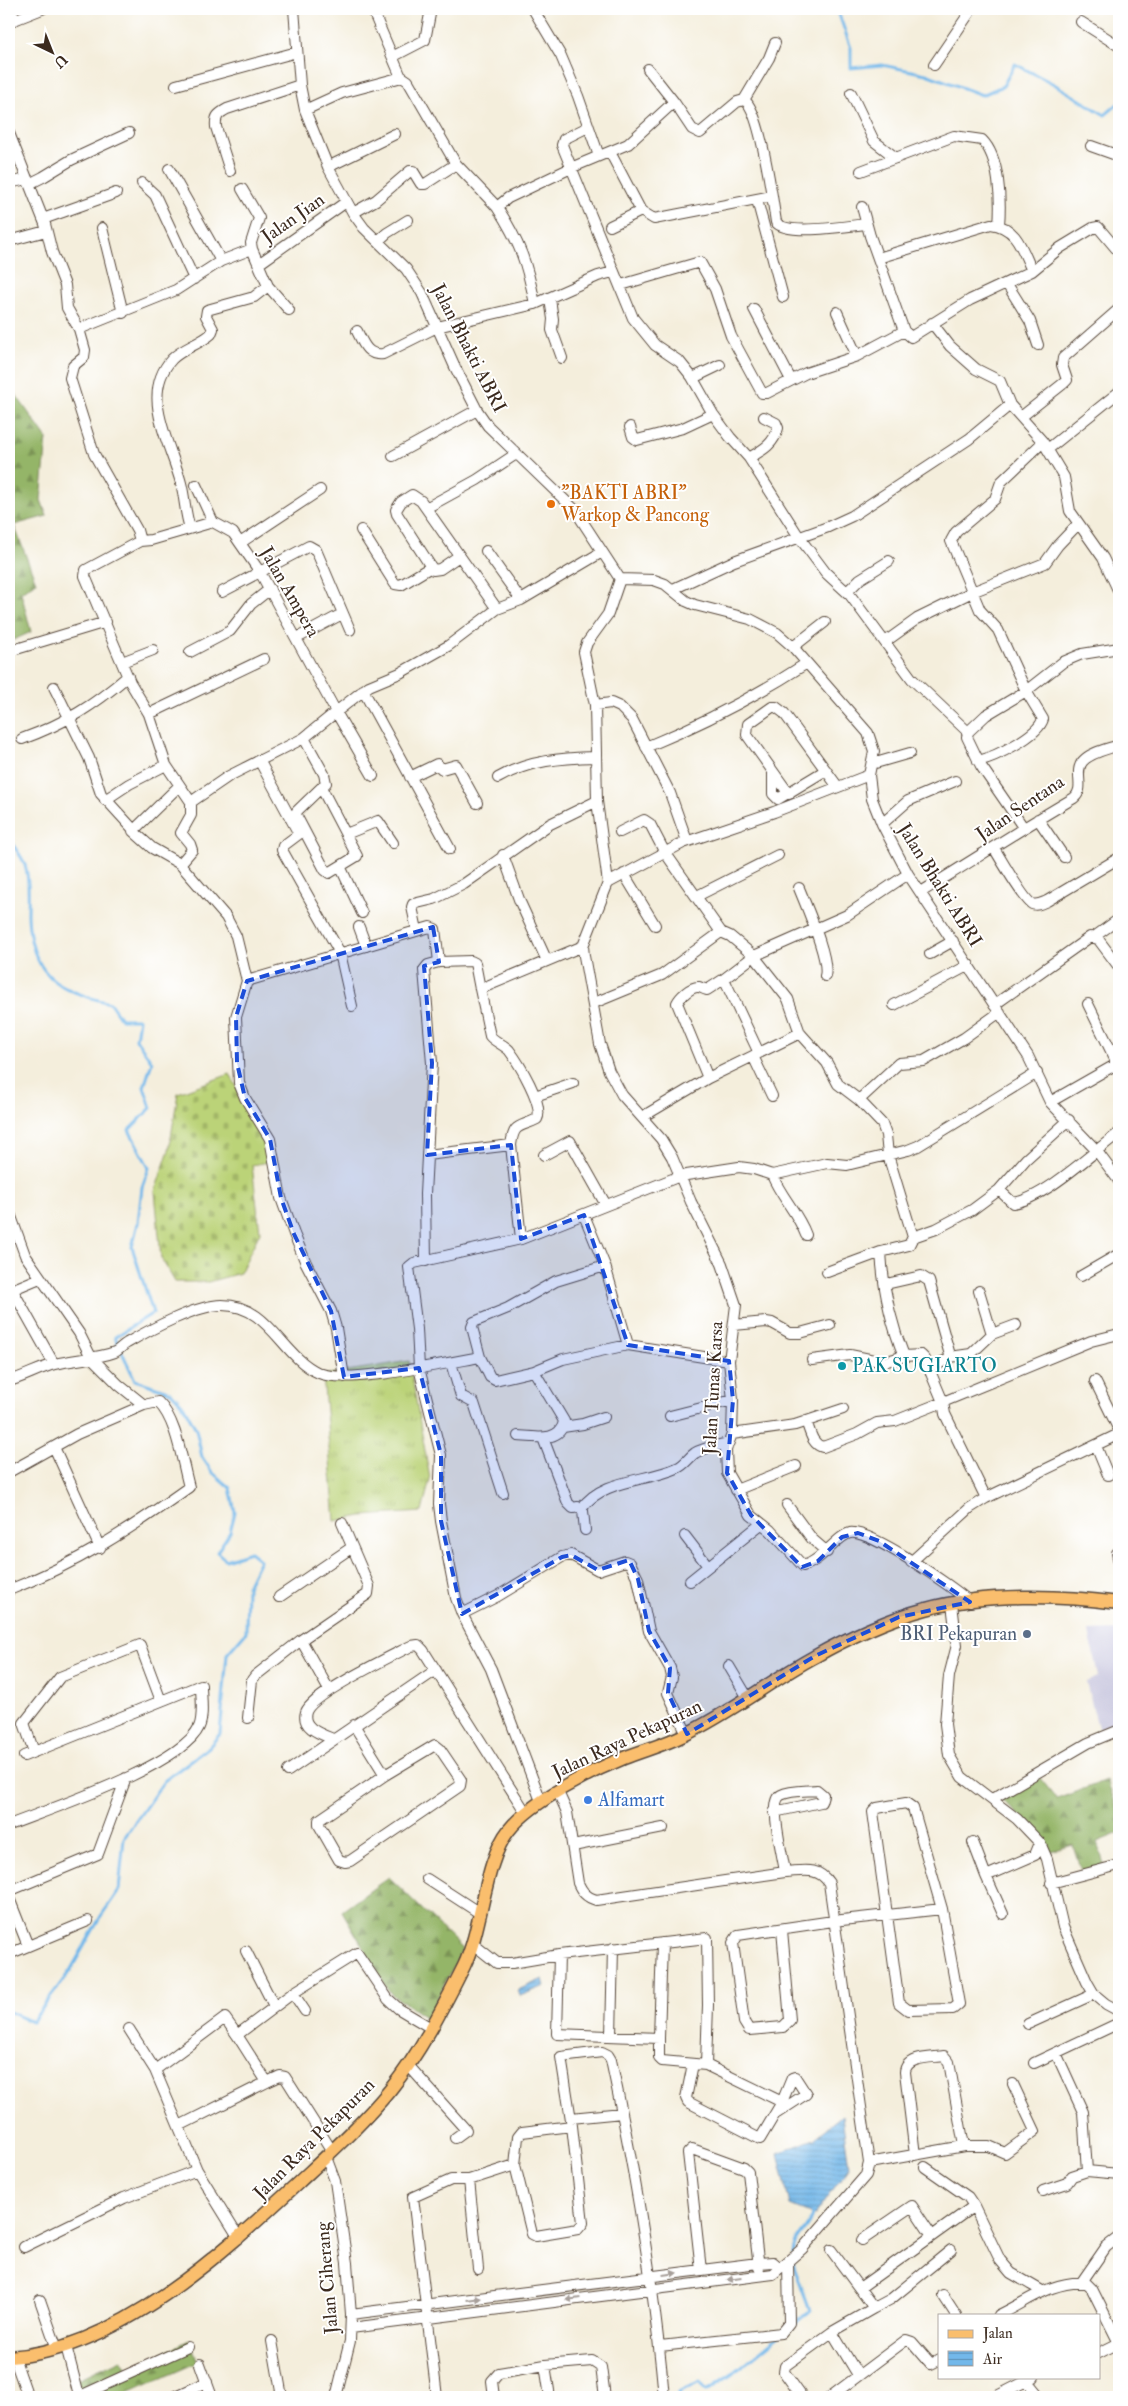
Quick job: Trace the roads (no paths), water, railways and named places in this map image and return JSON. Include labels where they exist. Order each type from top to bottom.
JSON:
[{"type":"main road","name":"Jalan Raya Pekapuran","points":[[11,2357],[61,2347],[105,2330],[166,2292],[239,2238],[379,2104],[408,2065],[431,2028],[473,1944],[496,1854],[511,1827],[541,1801],[603,1767],[628,1756],[656,1748],[687,1734],[815,1656],[922,1609],[970,1602],[1055,1597],[1082,1598],[1119,1603]]},
{"type":"street","points":[[9,9],[12,20],[42,9]]},
{"type":"street","name":"Jalan Bhakti ABRI","points":[[294,9],[300,85],[305,110],[328,167],[353,213],[414,280],[422,293],[477,410],[488,426],[576,510],[620,579],[654,580],[673,588],[686,601],[695,605],[765,625],[778,633],[793,647],[868,733],[874,751],[869,775],[872,799],[882,824],[908,874],[954,940],[997,1008],[1037,1073],[1050,1102],[1096,1150],[1119,1179]]},
{"type":"street","points":[[372,9],[394,56],[401,77],[408,81],[456,164],[497,207],[514,233],[528,267],[535,304]]},
{"type":"street","points":[[394,56],[425,40],[431,9]]},
{"type":"street","points":[[533,9],[561,56],[598,156]]},
{"type":"street","points":[[934,66],[972,9]]},
{"type":"street","points":[[1081,22],[1119,46]]},
{"type":"street","points":[[648,69],[692,129],[700,133],[737,102],[744,100],[769,58],[775,42]]},
{"type":"street","points":[[176,85],[297,52]]},
{"type":"street","points":[[305,110],[342,93],[401,77]]},
{"type":"street","points":[[230,171],[216,127],[217,115],[227,109],[300,85]]},
{"type":"street","points":[[851,93],[874,141],[896,158]]},
{"type":"street","points":[[744,100],[749,103],[759,132],[776,222],[782,227],[828,230],[866,224]]},
{"type":"street","points":[[497,207],[508,198],[573,167],[628,144],[674,102]]},
{"type":"street","points":[[588,127],[567,137],[562,142],[613,272],[621,285],[630,310],[644,333],[655,345],[680,362],[693,378],[713,414],[749,458],[799,537],[826,573],[846,592],[912,679],[968,732]]},
{"type":"street","points":[[9,133],[43,219],[65,285],[66,308],[79,329],[85,350],[84,357],[73,366],[70,378],[94,454],[137,530],[140,541]]},
{"type":"street","points":[[9,183],[28,182],[44,178],[71,160],[129,133]]},
{"type":"street","points":[[328,167],[395,134]]},
{"type":"street","points":[[861,171],[954,136],[982,140],[990,152],[1000,195],[999,225]]},
{"type":"street","points":[[1091,146],[1119,156]]},
{"type":"street","points":[[610,152],[641,211],[654,219],[772,196]]},
{"type":"street","points":[[353,213],[376,200],[410,171],[413,171],[421,184],[425,184],[456,164]]},
{"type":"street","points":[[169,169],[221,261]]},
{"type":"street","points":[[142,183],[154,196],[194,279]]},
{"type":"street","points":[[242,189],[259,218],[251,242],[252,249],[260,263],[268,286],[289,310]]},
{"type":"street","points":[[43,219],[116,193]]},
{"type":"street","points":[[757,200],[783,297]]},
{"type":"street","name":"Jalan Jian","points":[[260,263],[346,202]]},
{"type":"street","points":[[862,207],[866,224],[904,330],[909,336],[913,337],[970,300],[1032,271],[1060,248],[1093,228],[1098,227],[1103,231],[1119,252]]},
{"type":"street","points":[[610,226],[641,211]]},
{"type":"street","points":[[378,241],[387,232],[408,220]]},
{"type":"street","points":[[878,258],[991,224],[999,225],[1013,233],[1032,271]]},
{"type":"street","points":[[102,228],[123,313]]},
{"type":"street","points":[[9,241],[46,231]]},
{"type":"street","points":[[79,329],[123,313],[176,290],[221,261],[252,249]]},
{"type":"street","points":[[621,285],[700,262],[715,289],[732,336],[758,389],[765,393],[791,380],[857,356],[904,330]]},
{"type":"street","points":[[357,331],[368,352],[376,355],[383,354],[437,327],[535,304],[550,299],[598,276],[613,272]]},
{"type":"street","points":[[1007,284],[1030,321],[1038,345]]},
{"type":"street","points":[[190,528],[182,484],[166,439],[156,399],[159,386],[173,358],[211,334],[213,329],[206,316],[207,310],[261,294],[268,286]]},
{"type":"street","points":[[550,299],[553,319],[552,330],[562,358]]},
{"type":"street","points":[[754,309],[791,380]]},
{"type":"street","points":[[1021,417],[1067,380],[1062,365],[1063,358],[1119,309]]},
{"type":"street","points":[[837,312],[857,356]]},
{"type":"street","points":[[932,323],[950,346],[976,369],[1000,381],[1010,405],[1045,445],[1064,477],[1068,504],[1078,524],[1103,558],[1119,592]]},
{"type":"street","points":[[693,378],[720,366]]},
{"type":"street","points":[[978,761],[995,756],[1017,744],[1041,724],[1042,716],[1026,691],[998,630],[980,610],[951,545],[952,538],[995,498],[1001,482],[1045,445],[1119,392]]},
{"type":"street","points":[[673,588],[734,561],[852,516],[969,439],[1010,405]]},
{"type":"street","points":[[393,456],[477,410]]},
{"type":"street","points":[[630,427],[633,437],[638,440],[683,428],[713,414]]},
{"type":"street","points":[[749,458],[762,451],[776,438],[778,428],[776,424],[764,416]]},
{"type":"street","points":[[426,508],[477,480],[516,454]]},
{"type":"street","points":[[180,864],[192,850],[190,844],[181,833],[191,815],[190,802],[166,765],[148,714],[128,676],[85,576],[86,570],[140,541],[150,540],[213,522],[196,485]]},
{"type":"street","points":[[240,543],[320,490]]},
{"type":"street","points":[[459,556],[436,571],[431,567],[396,510],[401,502],[412,495],[426,508],[498,609]]},
{"type":"street","name":"Jalan Ampera","points":[[213,522],[226,528],[240,543],[260,572],[373,776]]},
{"type":"street","points":[[885,642],[917,619],[972,592],[1045,563],[1054,549],[1078,524]]},
{"type":"street","points":[[361,530],[395,584],[401,585],[431,567]]},
{"type":"street","points":[[222,592],[307,546],[316,550],[350,630]]},
{"type":"street","points":[[486,551],[521,600]]},
{"type":"street","points":[[190,802],[229,776],[304,738],[363,690],[400,673],[448,646],[498,609],[521,600],[602,552]]},
{"type":"street","points":[[846,592],[860,579],[889,561]]},
{"type":"street","points":[[480,989],[583,946],[608,883],[597,801],[595,704],[584,652],[587,643],[608,614],[620,579]]},
{"type":"street","points":[[190,652],[230,631],[250,604],[270,589]]},
{"type":"street","points":[[297,638],[342,614]]},
{"type":"street","points":[[13,650],[106,622]]},
{"type":"street","points":[[793,647],[825,622]]},
{"type":"street","points":[[1023,827],[978,761],[967,737],[968,732],[986,715],[1026,691],[1063,662],[1082,654],[1119,648]]},
{"type":"street","points":[[122,662],[153,650]]},
{"type":"street","points":[[148,714],[264,659]]},
{"type":"street","points":[[646,747],[698,726],[774,684],[807,663]]},
{"type":"street","points":[[22,740],[45,731],[97,702],[128,676]]},
{"type":"street","points":[[54,687],[89,758],[98,788],[105,800],[133,829],[134,833],[152,848],[180,864],[226,917],[236,936],[247,981],[236,1017],[239,1083],[245,1098],[270,1139],[281,1198],[306,1263],[331,1311],[336,1328],[344,1377]]},
{"type":"street","points":[[363,690],[450,849]]},
{"type":"street","points":[[595,704],[611,703],[628,713],[678,813],[687,841]]},
{"type":"street","points":[[826,770],[789,794],[747,735],[746,729],[748,724],[772,707],[776,707],[784,713],[826,770],[838,787]]},
{"type":"street","points":[[304,738],[326,779],[326,783],[322,789],[297,811],[296,815],[325,870],[332,872],[357,856],[322,789]]},
{"type":"street","name":"Jalan Sentana","points":[[921,892],[1078,794],[1081,763],[1087,757],[1119,745]]},
{"type":"street","points":[[872,764],[910,753]]},
{"type":"street","points":[[498,778],[533,762],[564,758],[596,757]]},
{"type":"street","points":[[259,760],[299,834],[297,838],[283,846],[283,853],[340,953],[352,1006]]},
{"type":"street","points":[[410,777],[437,764],[442,769],[456,765],[477,803]]},
{"type":"street","points":[[105,800],[129,784],[166,765]]},
{"type":"street","points":[[608,883],[664,851],[687,841],[774,812],[869,775]]},
{"type":"street","points":[[882,824],[908,801],[955,780]]},
{"type":"street","points":[[133,829],[179,786]]},
{"type":"street","points":[[417,930],[413,904],[434,899],[464,884],[550,824],[597,801]]},
{"type":"street","points":[[1038,819],[1064,857]]},
{"type":"street","points":[[620,832],[644,820],[647,821],[664,851],[721,932],[730,936],[754,956],[788,999],[800,1033],[827,1063],[838,1084],[859,1100],[882,1124],[886,1135],[888,1155],[913,1237],[910,1244],[881,1252],[827,1272]]},
{"type":"street","points":[[346,834],[378,821],[393,843]]},
{"type":"street","points":[[994,848],[1030,903],[1035,905],[1047,901],[1119,858]]},
{"type":"street","points":[[697,896],[778,854]]},
{"type":"street","points":[[503,855],[520,902],[547,961]]},
{"type":"street","points":[[341,868],[362,914]]},
{"type":"street","points":[[624,874],[655,925]]},
{"type":"street","points":[[708,1078],[677,1003],[682,996],[696,987],[707,990],[754,956],[846,915],[908,874]]},
{"type":"street","points":[[799,888],[815,930],[826,967],[825,976]]},
{"type":"street","points":[[859,1100],[899,1063],[924,1060],[964,1038],[997,1008],[1090,937],[1094,937],[1119,918]]},
{"type":"street","points":[[359,927],[366,946]]},
{"type":"street","points":[[247,981],[430,927],[435,929],[439,962]]},
{"type":"street","points":[[594,1003],[662,975],[721,932]]},
{"type":"street","points":[[1094,937],[1119,967]]},
{"type":"street","points":[[930,954],[954,940]]},
{"type":"street","name":"Jalan Tunas Karsa","points":[[583,946],[600,1044],[609,1071],[622,1095],[661,1139],[728,1278],[736,1305],[729,1361],[733,1400],[730,1439],[726,1450],[726,1473],[736,1490],[751,1515],[803,1566],[818,1560],[842,1537],[849,1533],[858,1533],[879,1541],[957,1591],[970,1602]]},
{"type":"street","points":[[426,1261],[427,1155],[432,1063],[424,970],[428,965],[439,962],[471,960],[475,963],[490,1036],[509,1051],[535,1096],[539,1116],[514,1129],[511,1145],[521,1239]]},
{"type":"street","points":[[894,1005],[969,965]]},
{"type":"street","points":[[724,979],[772,1096]]},
{"type":"street","points":[[1050,1102],[1115,1065],[1115,1059],[1088,1004]]},
{"type":"street","points":[[642,1117],[708,1078],[800,1033]]},
{"type":"street","points":[[541,1801],[491,1669],[462,1614],[456,1598],[439,1504],[442,1455],[419,1368],[417,1329],[408,1269],[414,1263],[521,1239],[680,1176],[739,1167],[772,1175],[827,1163],[847,1165],[918,1146],[1037,1073]]},
{"type":"street","points":[[535,1096],[573,1083]]},
{"type":"street","points":[[913,1237],[972,1210],[999,1190],[1026,1159],[1069,1120]]},
{"type":"street","points":[[999,1190],[1013,1203],[1029,1198],[1047,1188],[1119,1133]]},
{"type":"street","points":[[544,1155],[570,1141],[606,1205]]},
{"type":"street","points":[[427,1155],[511,1145]]},
{"type":"street","points":[[772,1175],[777,1188],[799,1220],[806,1235]]},
{"type":"street","points":[[9,1211],[25,1255],[78,1333],[91,1357],[119,1385],[144,1405]]},
{"type":"street","points":[[584,1215],[605,1266],[628,1345]]},
{"type":"street","points":[[881,1252],[897,1338],[904,1356]]},
{"type":"street","points":[[1081,1276],[1119,1254]]},
{"type":"street","points":[[605,1266],[556,1281],[508,1308],[474,1322],[472,1327],[480,1357],[492,1379],[534,1370],[563,1359],[585,1356],[628,1345],[729,1361]]},
{"type":"street","points":[[886,1284],[921,1276],[929,1282],[950,1357]]},
{"type":"street","points":[[40,1278],[10,1290],[54,1364]]},
{"type":"street","points":[[979,1290],[992,1334]]},
{"type":"street","points":[[9,1381],[54,1364],[115,1352],[127,1343],[186,1314],[222,1305],[246,1310],[260,1318],[306,1366],[318,1373],[329,1376],[344,1377],[419,1368],[480,1357]]},
{"type":"street","points":[[734,1325],[766,1322],[772,1323],[790,1333],[800,1333],[830,1325]]},
{"type":"street","points":[[929,1368],[950,1357],[971,1354],[992,1334],[1016,1325]]},
{"type":"street","points":[[806,1421],[815,1443],[823,1447],[856,1434],[877,1423],[895,1421],[1091,1341],[1119,1334]]},
{"type":"street","points":[[812,1360],[850,1355],[884,1362],[904,1356],[921,1355],[929,1368],[943,1402],[945,1414],[986,1498]]},
{"type":"street","points":[[451,1362],[461,1396],[474,1403],[503,1493]]},
{"type":"street","points":[[518,1436],[543,1438],[558,1433],[563,1427],[564,1421],[534,1370]]},
{"type":"street","points":[[1095,1381],[1119,1430]]},
{"type":"street","points":[[670,1416],[733,1400]]},
{"type":"street","points":[[9,1472],[93,1426],[144,1405],[158,1402],[165,1408],[171,1420],[189,1488],[100,1548],[64,1567],[9,1590]]},
{"type":"street","points":[[585,1530],[582,1508],[590,1498],[609,1488],[667,1472],[684,1464],[701,1449],[730,1439],[795,1425],[843,1409]]},
{"type":"street","points":[[563,1427],[583,1424],[604,1417]]},
{"type":"street","points":[[911,1562],[970,1508],[986,1498],[1119,1434]]},
{"type":"street","points":[[543,1438],[568,1504],[573,1508],[582,1508]]},
{"type":"street","points":[[1096,1446],[1108,1475]]},
{"type":"street","points":[[54,1447],[100,1548]]},
{"type":"street","points":[[736,1490],[796,1466]]},
{"type":"street","points":[[787,1506],[812,1539],[827,1552]]},
{"type":"street","points":[[248,1718],[252,1680],[255,1676],[301,1640],[362,1600],[368,1594],[369,1586],[351,1548],[342,1523]]},
{"type":"street","points":[[690,1581],[761,1524]]},
{"type":"street","points":[[685,1536],[708,1566]]},
{"type":"street","points":[[279,1597],[351,1548]]},
{"type":"street","points":[[462,1614],[498,1596],[562,1557],[571,1555],[598,1570],[625,1562],[630,1563],[638,1579],[649,1631],[670,1668],[672,1677],[668,1693],[687,1734]]},
{"type":"street","points":[[952,1604],[957,1645],[949,1676],[945,1724],[949,1755],[962,1777],[992,1799],[1031,1832],[1040,1843],[1047,1859],[1051,1883],[1064,1928],[1094,1994],[1106,2004],[1119,2011]]},
{"type":"street","points":[[301,1640],[329,1690]]},
{"type":"street","points":[[9,1825],[152,1766],[193,1738],[200,1725],[201,1685],[29,1754],[24,1723],[60,1677],[140,1645],[160,1701]]},
{"type":"street","points":[[332,1739],[314,1731],[305,1718],[309,1707],[329,1690],[411,1646],[418,1645],[436,1670],[526,1813]]},
{"type":"street","points":[[728,1666],[748,1698]]},
{"type":"street","points":[[288,1771],[332,1739],[436,1670]]},
{"type":"street","points":[[354,1726],[385,1775]]},
{"type":"street","points":[[992,1799],[1088,1743],[1111,1732],[1117,1731],[1119,1735]]},
{"type":"street","points":[[434,1745],[440,1749],[461,1783],[457,1788],[350,1861],[339,1860],[319,1826],[319,1820],[385,1775],[434,1745]]},
{"type":"street","points":[[9,1891],[98,1854],[126,1778]]},
{"type":"street","points":[[351,2328],[773,2274],[802,2249],[866,2175],[868,2163],[829,1883],[824,1875],[815,1870],[785,1872],[596,1900],[582,1892],[578,1883],[567,1812],[558,1792]]},
{"type":"street","points":[[906,1803],[913,1808],[942,1909],[959,2004],[953,2009],[908,2010],[899,2003],[873,1812],[877,1808],[906,1803]]},
{"type":"street","points":[[774,1812],[785,1872]]},
{"type":"street","points":[[573,1846],[663,1828]]},
{"type":"street","points":[[973,1842],[1002,1914]]},
{"type":"street","points":[[986,1876],[1035,1855],[1040,1843]]},
{"type":"street","points":[[1051,1883],[1119,1865]]},
{"type":"street","points":[[427,1878],[481,1914]]},
{"type":"street","points":[[9,1898],[28,1946]]},
{"type":"street","points":[[782,1930],[790,2020],[783,2027],[749,2030],[744,2022],[733,1939],[738,1935],[833,1921],[942,1909]]},
{"type":"street","points":[[9,1954],[88,1921]]},
{"type":"street","points":[[473,1944],[497,1963],[512,1963],[559,1955],[707,1938],[708,2005],[706,2065]]},
{"type":"street","points":[[662,1943],[659,2038],[659,2058],[662,2062],[706,2065],[782,2102]]},
{"type":"street","points":[[611,2036],[614,1948]]},
{"type":"street","points":[[246,1951],[274,2006]]},
{"type":"street","points":[[237,2035],[293,1993],[357,1953],[388,1999],[399,2009],[431,2028]]},
{"type":"street","points":[[559,1955],[557,2034],[659,2038]]},
{"type":"street","points":[[293,1993],[305,2011]]},
{"type":"street","points":[[1028,2024],[1094,1994]]},
{"type":"street","points":[[154,2070],[225,2018],[267,2082],[179,2126]]},
{"type":"street","points":[[1034,2063],[1119,2023]]},
{"type":"street","points":[[129,2029],[154,2070],[197,2170],[239,2238]]},
{"type":"street","points":[[622,2113],[571,2122],[520,2133],[515,2165],[532,2234],[536,2236],[578,2229],[583,2223],[571,2122],[561,2057],[602,2052],[608,2055],[611,2060],[622,2113],[649,2277],[660,2346],[664,2397]]},
{"type":"street","points":[[1056,2054],[1082,2112],[1087,2171]]},
{"type":"street","points":[[915,2154],[905,2072],[905,2066],[911,2061],[944,2056],[950,2062],[964,2146]]},
{"type":"street","points":[[693,2064],[686,2098],[689,2104],[758,2140],[777,2113],[792,2078],[795,2077],[806,2094],[777,2113]]},
{"type":"street","points":[[408,2065],[466,2130],[455,2138]]},
{"type":"street","name":"Jalan Ciherang","points":[[267,2082],[280,2076],[289,2081],[328,2154],[335,2181],[347,2263],[351,2314],[351,2328],[336,2397]]},
{"type":"street","points":[[868,2163],[964,2146],[988,2146],[1005,2153],[1033,2134],[1035,2127],[1014,2084]]},
{"type":"street","points":[[701,2270],[688,2153],[692,2149],[744,2168],[748,2172],[760,2276]]},
{"type":"street","points":[[437,2397],[413,2197],[451,2180],[469,2180],[515,2165]]},
{"type":"street","points":[[924,2167],[963,2193],[974,2206],[1000,2260],[1012,2273],[1042,2291]]},
{"type":"street","points":[[24,2247],[124,2198],[197,2170]]},
{"type":"street","points":[[1043,2192],[1067,2183],[1072,2176],[1087,2171],[1119,2174]]},
{"type":"street","points":[[469,2180],[478,2269]]},
{"type":"street","points":[[862,2240],[912,2206],[932,2236]]},
{"type":"street","points":[[861,2287],[974,2206]]},
{"type":"street","points":[[1080,2283],[1106,2247],[1119,2237]]},
{"type":"street","points":[[831,2250],[861,2287],[874,2308]]},
{"type":"street","points":[[802,2397],[784,2369],[832,2332],[891,2299],[951,2250]]},
{"type":"street","points":[[351,2314],[758,2263],[773,2262],[786,2264]]},
{"type":"street","points":[[660,2346],[781,2332],[789,2323],[786,2264]]},
{"type":"street","points":[[1015,2312],[1042,2291],[1086,2283],[1092,2289],[1119,2343],[1100,2352]]},
{"type":"street","points":[[943,2295],[955,2314]]},
{"type":"street","points":[[40,2300],[61,2347],[78,2397],[188,2347]]},
{"type":"street","points":[[832,2332],[858,2375]]},
{"type":"street","points":[[830,2397],[906,2340],[912,2342],[930,2364],[938,2360]]},
{"type":"street","points":[[272,2341],[282,2397]]},
{"type":"street","points":[[11,2357],[28,2397]]},
{"type":"street","points":[[494,2397],[492,2381],[498,2373],[545,2365],[592,2361],[598,2363],[601,2367],[605,2397]]},
{"type":"street","points":[[200,2364],[212,2397]]},
{"type":"street","points":[[545,2365],[550,2397]]},
{"type":"street","points":[[995,2397],[1030,2379],[1040,2397]]},
{"type":"street","points":[[174,2397],[207,2382]]},
{"type":"water","points":[[543,1979],[545,1986],[520,1996],[518,1990]]},
{"type":"water","points":[[842,2116],[849,2167],[815,2215],[790,2205],[778,2153],[814,2139]]},
{"type":"waterway","points":[[837,9],[851,48],[851,68],[882,65],[926,74],[982,95],[1003,86],[1015,64],[1054,84],[1105,115],[1119,103]]},
{"type":"waterway","points":[[9,839],[22,858],[27,871],[30,935],[34,952],[41,966],[50,977],[61,985],[91,998],[110,1003],[121,1019],[139,1019],[136,1039],[152,1062],[144,1087],[151,1108],[129,1130],[149,1168],[142,1187],[138,1223],[132,1247],[153,1313],[115,1337],[135,1380],[171,1392],[183,1405],[196,1429],[202,1457],[212,1472],[230,1488],[235,1512],[230,1532],[217,1552],[226,1560],[250,1552],[260,1560],[247,1586],[246,1632],[227,1654],[220,1734],[209,1747],[164,1781],[124,1838],[119,1890],[101,1916],[70,1971],[32,2022],[9,2012]]},
{"type":"waterway","points":[[793,2253],[796,2242],[809,2223],[812,2212]]},
{"type":"waterway","points":[[790,2327],[810,2311],[793,2264]]},
{"type":"waterway","points":[[681,2397],[678,2393],[700,2382],[707,2391],[731,2375],[779,2336]]},
{"type":"place","name":"\"BAKTI ABRI\" Warkop & Pancong","points":[[551,504]]},
{"type":"place","name":"PAK SUGIARTO","points":[[842,1366]]},
{"type":"place","name":"BRI Pekapuran","points":[[1027,1634]]},
{"type":"place","name":"Alfamart","points":[[588,1800]]}]
